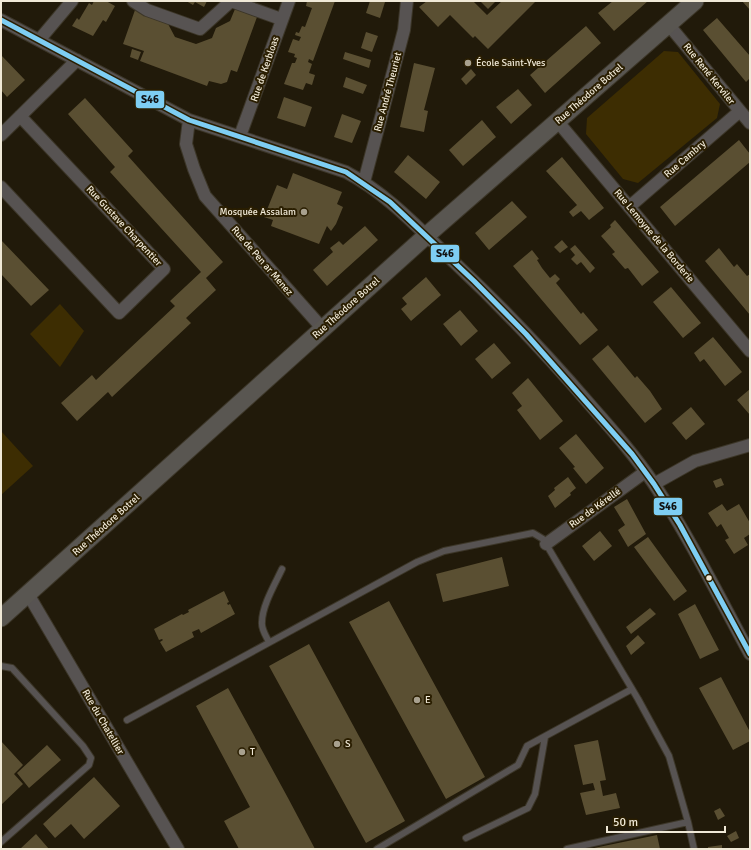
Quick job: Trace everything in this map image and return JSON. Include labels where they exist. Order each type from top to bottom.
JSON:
[{"type":"street","points":[[40,39],[72,1]]},
{"type":"street","points":[[133,1],[147,10],[200,29],[231,1],[281,19]]},
{"type":"street","name":"Rue de Kerbloas","points":[[240,136],[281,19],[289,1]]},
{"type":"street","name":"Rue André Theuriet","points":[[364,182],[404,30],[407,1]]},
{"type":"street","name":"Rue Théodore Botrel","points":[[1,618],[426,235],[558,122],[695,1]]},
{"type":"street","points":[[1,20],[40,39],[189,120],[346,172],[364,182],[426,235],[553,362],[627,448],[654,484],[686,536],[750,654]]},
{"type":"street","name":"Rue René Kerviler","points":[[668,24],[750,123]]},
{"type":"street","points":[[1,134],[77,60]]},
{"type":"street","name":"Rue Cambry","points":[[630,207],[740,111]]},
{"type":"street","name":"Rue Gustave Charpentier","points":[[1,187],[118,313],[164,270],[20,116]]},
{"type":"street","name":"Rue de Pen ar Menez","points":[[189,120],[186,144],[205,196],[323,329]]},
{"type":"street","name":"Rue Lemoyne de la Borderie","points":[[558,122],[750,351]]},
{"type":"street","points":[[654,484],[695,461],[750,445]]},
{"type":"street","name":"Rue de Kérellé","points":[[546,544],[645,472]]},
{"type":"street","name":"Rue du Chatellier","points":[[28,594],[178,849]]},
{"type":"lane","points":[[127,720],[416,562],[444,551],[533,533],[543,539],[632,689],[669,756],[688,822],[694,849]]},
{"type":"lane","points":[[269,642],[264,633],[262,622],[267,601],[282,570]]},
{"type":"lane","points":[[1,666],[12,668],[83,746],[91,758],[89,765],[1,842]]},
{"type":"lane","points":[[377,849],[518,766],[527,746],[632,689]]},
{"type":"lane","points":[[466,838],[528,808],[535,794],[545,737]]},
{"type":"lane","points":[[567,849],[688,822]]},
{"type":"shaded area","points":[[664,51],[678,52],[720,104],[717,118],[638,183],[623,179],[586,134],[587,118]]},
{"type":"shaded area","points":[[60,304],[84,331],[60,367],[30,334]]},
{"type":"shaded area","points":[[1,431],[33,466],[1,495]]},
{"type":"building","points":[[94,1],[106,1],[115,6],[106,22],[103,20],[93,36],[72,26],[77,18],[79,20],[89,3],[92,5]]},
{"type":"building","points":[[186,1],[207,1],[204,7],[195,2],[193,5]]},
{"type":"building","points":[[307,1],[335,1],[313,61],[309,59],[308,62],[312,64],[309,73],[315,75],[312,85],[306,83],[303,90],[284,84],[292,63],[295,63],[297,58],[294,57],[295,54],[288,52],[293,39],[299,41],[301,37],[295,35],[296,32],[299,33],[302,26],[305,27],[312,8],[306,6]]},
{"type":"building","points":[[370,1],[385,2],[380,18],[366,13]]},
{"type":"building","points":[[427,1],[473,1],[487,15],[502,1],[536,1],[488,49],[475,36],[473,38],[450,15],[438,27],[419,7]]},
{"type":"building","points":[[480,1],[496,1],[488,9]]},
{"type":"building","points":[[613,1],[648,1],[614,31],[598,13]]},
{"type":"building","points":[[742,1],[750,1],[750,10]]},
{"type":"building","points":[[235,9],[257,17],[237,72],[231,70],[227,82],[221,84],[209,81],[207,86],[140,61],[144,51],[123,44],[135,10],[167,22],[175,37],[196,44],[212,38],[216,28],[230,21]]},
{"type":"building","points":[[717,18],[750,56],[750,78],[746,82],[703,30]]},
{"type":"building","points":[[586,26],[601,43],[545,93],[530,75]]},
{"type":"building","points":[[366,32],[378,36],[372,52],[361,48]]},
{"type":"building","points":[[132,49],[141,52],[138,60],[130,57]]},
{"type":"building","points":[[345,52],[371,60],[369,68],[343,59]]},
{"type":"building","points":[[1,55],[25,80],[7,97],[1,90]]},
{"type":"building","points":[[414,63],[435,68],[424,110],[428,111],[424,132],[400,127]]},
{"type":"building","points":[[471,69],[476,75],[466,85],[461,79]]},
{"type":"building","points":[[346,77],[367,85],[363,94],[343,87]]},
{"type":"building","points":[[518,89],[532,105],[511,124],[496,107]]},
{"type":"building","points":[[284,97],[312,107],[305,127],[277,118]]},
{"type":"building","points":[[85,98],[133,151],[128,156],[223,262],[206,278],[216,290],[186,318],[191,323],[112,397],[108,392],[77,421],[61,403],[92,375],[96,380],[175,306],[170,301],[201,272],[110,172],[115,167],[68,114]]},
{"type":"building","points":[[342,114],[361,121],[352,143],[334,137]]},
{"type":"building","points":[[482,120],[496,137],[463,166],[449,150]]},
{"type":"building","points":[[739,140],[750,154],[750,162],[675,226],[660,207]]},
{"type":"building","points":[[408,155],[440,182],[426,199],[394,172]]},
{"type":"building","points":[[562,157],[604,208],[589,220],[581,211],[573,217],[569,212],[577,205],[546,171]]},
{"type":"building","name":"Mosquée Assalam","points":[[293,173],[342,192],[337,204],[343,207],[336,224],[331,231],[327,226],[319,244],[271,226],[273,220],[264,217],[277,185],[287,189]]},
{"type":"building","points":[[512,201],[527,217],[489,250],[475,233]]},
{"type":"building","points":[[615,220],[659,272],[642,286],[628,268],[625,269],[612,254],[615,252],[601,236],[611,227],[610,225]]},
{"type":"building","points":[[365,226],[378,240],[327,286],[313,270],[333,252],[330,248],[339,241],[343,245]]},
{"type":"building","points":[[1,240],[49,290],[31,306],[1,274]]},
{"type":"building","points":[[562,240],[568,247],[560,253],[554,247]]},
{"type":"building","points":[[575,245],[595,268],[590,273],[581,262],[577,265],[571,259],[575,255],[570,249]]},
{"type":"building","points":[[719,248],[734,267],[737,264],[747,276],[750,274],[750,315],[705,261]]},
{"type":"building","points":[[532,250],[539,259],[537,260],[542,268],[550,278],[555,274],[560,279],[556,283],[581,314],[583,312],[598,330],[580,345],[513,266]]},
{"type":"building","points":[[426,277],[441,295],[411,321],[401,309],[407,304],[402,298]]},
{"type":"building","points":[[671,287],[701,323],[683,338],[653,302]]},
{"type":"building","points":[[460,310],[478,331],[461,346],[443,324]]},
{"type":"building","points":[[713,337],[742,372],[725,386],[704,359],[700,362],[694,353]]},
{"type":"building","points":[[494,343],[511,363],[492,379],[475,359]]},
{"type":"building","points":[[608,345],[635,378],[637,376],[650,391],[662,409],[645,423],[592,359]]},
{"type":"building","points":[[528,378],[563,421],[540,440],[517,410],[522,406],[512,393]]},
{"type":"building","points":[[750,389],[750,415],[737,400]]},
{"type":"building","points":[[691,407],[705,424],[686,440],[672,423]]},
{"type":"building","points":[[576,434],[604,468],[586,484],[573,468],[575,467],[559,448]]},
{"type":"building","points":[[568,477],[576,488],[570,493],[571,495],[555,508],[548,496],[555,490],[554,488]]},
{"type":"building","points":[[721,478],[724,485],[716,488],[713,481]]},
{"type":"building","points":[[627,499],[646,534],[628,547],[618,530],[625,525],[614,507]]},
{"type":"building","points":[[722,504],[727,511],[739,504],[750,523],[750,534],[744,538],[748,545],[734,554],[725,540],[729,538],[721,524],[717,527],[708,513]]},
{"type":"building","points":[[600,531],[612,546],[594,561],[582,546]]},
{"type":"building","points":[[648,537],[687,591],[674,601],[634,547]]},
{"type":"building","points":[[502,557],[509,586],[443,602],[436,574]]},
{"type":"building","points":[[224,591],[229,602],[227,603],[228,605],[230,604],[235,614],[201,633],[199,629],[192,632],[194,637],[166,652],[160,642],[163,640],[159,640],[154,629],[182,614],[183,615],[189,612],[188,610]]},
{"type":"building","name":"E","points":[[389,601],[485,777],[446,799],[349,622]]},
{"type":"building","points":[[695,604],[719,650],[700,659],[678,614]]},
{"type":"building","points":[[650,608],[656,614],[631,634],[626,627]]},
{"type":"building","points":[[638,635],[645,643],[631,655],[626,646]]},
{"type":"building","name":"S","points":[[309,644],[405,821],[366,843],[269,666]]},
{"type":"building","points":[[721,677],[750,732],[750,741],[733,750],[699,688]]},
{"type":"building","name":"T","points":[[228,688],[315,849],[239,849],[224,821],[250,807],[196,706]]},
{"type":"building","points":[[598,740],[606,780],[600,781],[603,796],[616,793],[620,808],[586,815],[580,793],[595,790],[593,783],[583,785],[574,745]]},
{"type":"building","points":[[1,741],[23,765],[14,774],[23,784],[1,805]]},
{"type":"building","points":[[47,745],[61,760],[29,788],[17,773]]},
{"type":"building","points":[[94,777],[120,806],[84,839],[71,824],[55,838],[43,824]]},
{"type":"building","points":[[720,808],[725,816],[718,820],[714,811]]},
{"type":"building","points":[[736,831],[739,838],[731,842],[727,836]]},
{"type":"building","points":[[36,834],[49,849],[20,849]]},
{"type":"building","points":[[657,835],[660,849],[594,849],[594,848]]},
{"type":"building","points":[[722,845],[722,849],[708,849],[708,847]]},
{"type":"transit line","name":"S46","points":[[1,20],[189,120],[346,172],[390,202],[474,281],[526,334],[632,454],[654,484],[680,525],[750,654]]},
{"type":"place","name":"École Saint-Yves","points":[[468,63]]},
{"type":"place","name":"Mosquée Assalam","points":[[304,212]]},
{"type":"place","name":"E","points":[[417,700]]},
{"type":"place","name":"S","points":[[337,744]]},
{"type":"place","name":"T","points":[[242,752]]}]
